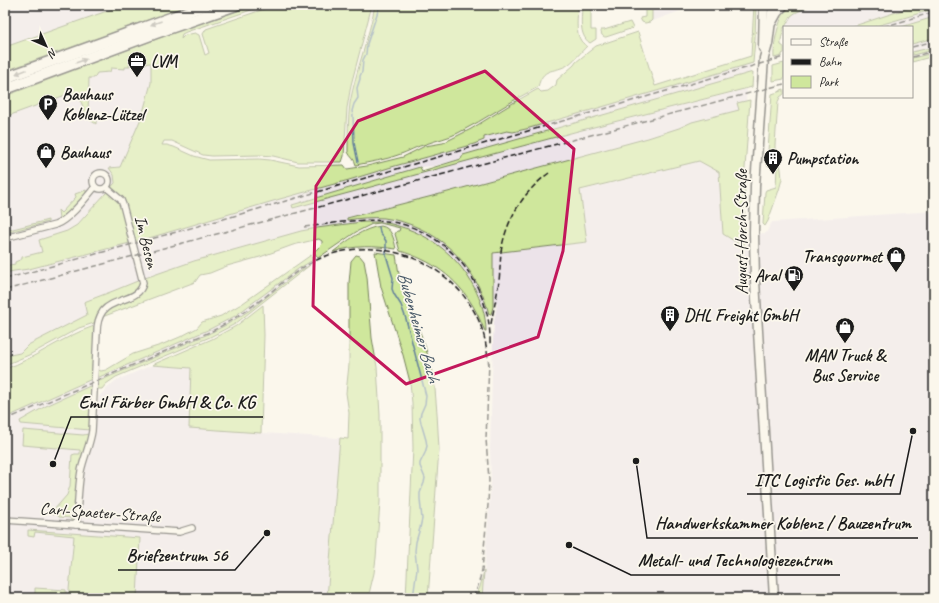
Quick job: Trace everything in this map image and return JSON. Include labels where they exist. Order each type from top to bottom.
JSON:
[{"type":"highway","points":[[5,78],[206,5]]},
{"type":"highway","points":[[5,89],[236,5]]},
{"type":"main road","name":"August-Horch-Straße","points":[[764,5],[762,45],[764,58]]},
{"type":"main road","name":"August-Horch-Straße","points":[[773,5],[768,44],[764,58],[755,186],[754,244],[755,289],[774,598]]},
{"type":"main road","points":[[770,26],[777,13],[784,5]]},
{"type":"street","points":[[101,173],[108,177],[109,181],[106,186],[101,189],[95,187],[93,179],[95,176],[101,173]]},
{"type":"street","name":"Im Besen","points":[[76,525],[81,475],[91,440],[92,431],[98,320],[106,308],[137,293],[142,285],[124,206],[121,200],[106,186]]},
{"type":"street","points":[[5,238],[62,222],[95,187]]},
{"type":"street","name":"Carl-Spaeter-Straße","points":[[5,520],[179,532],[192,528]]},
{"type":"highlighted area","points":[[485,71],[574,149],[563,251],[538,337],[406,384],[313,306],[316,186],[358,121]]},
{"type":"shaded area","points":[[5,5],[124,5],[5,47]]},
{"type":"shaded area","points":[[652,5],[697,5],[650,22],[652,20]]},
{"type":"shaded area","points":[[812,5],[918,5],[854,26],[786,26],[791,16]]},
{"type":"shaded area","points":[[934,9],[934,17],[904,26],[876,26]]},
{"type":"shaded area","points":[[934,38],[934,47],[913,52],[913,44]]},
{"type":"shaded area","points":[[934,50],[934,53],[913,58],[913,55]]},
{"type":"shaded area","points":[[151,63],[151,83],[142,116],[120,167],[114,175],[115,183],[77,225],[67,231],[39,240],[42,252],[22,257],[22,259],[15,262],[5,270],[5,100],[97,73],[110,72],[111,68],[125,69],[125,67],[129,65]]},
{"type":"shaded area","points":[[750,64],[750,73],[463,155],[461,159],[434,166],[420,167],[292,205],[293,207],[578,131],[747,89],[746,101],[738,103],[739,110],[692,122],[648,138],[347,218],[347,220],[370,217],[395,220],[412,225],[439,239],[461,259],[475,277],[482,292],[489,314],[485,316],[479,296],[469,279],[420,234],[387,223],[362,222],[301,231],[194,261],[140,280],[85,301],[87,315],[28,345],[20,353],[5,356],[5,272],[29,269],[149,238],[474,144],[483,137],[507,131],[513,132],[526,129]]},
{"type":"shaded area","points":[[699,161],[719,172],[723,234],[747,249],[748,234],[766,233],[772,222],[934,211],[934,598],[482,598],[491,483],[490,449],[493,341],[497,304],[493,303],[493,253],[587,242],[579,191]]},
{"type":"shaded area","points":[[321,257],[297,273],[250,310],[226,325],[97,382],[97,378],[210,329],[235,316],[298,269]]},
{"type":"shaded area","points":[[152,365],[191,368],[189,428],[340,438],[327,598],[5,598],[5,418],[92,379],[92,385],[46,406],[20,421],[21,424],[94,430],[99,397],[101,394],[115,381]]},
{"type":"green space","points":[[124,5],[193,5],[5,71],[5,47]]},
{"type":"green space","points":[[255,5],[266,5],[186,32],[182,34],[181,39],[185,35],[195,33],[199,35],[205,55],[209,53],[203,34],[206,29],[276,5],[372,5],[351,85],[347,108],[344,156],[342,162],[298,162],[273,156],[260,155],[212,156],[203,155],[172,141],[164,141],[162,145],[174,147],[194,156],[209,160],[259,159],[299,166],[344,165],[347,169],[367,166],[403,157],[425,146],[443,143],[471,129],[538,89],[541,92],[548,91],[556,85],[557,80],[576,62],[596,46],[638,32],[655,86],[751,56],[754,5],[756,5],[753,63],[526,129],[513,132],[507,131],[484,137],[484,140],[474,144],[149,238],[29,269],[5,273],[5,266],[15,264],[15,262],[22,259],[22,257],[42,252],[39,240],[67,231],[77,225],[115,183],[114,175],[109,168],[120,167],[142,116],[151,83],[151,63],[129,65],[129,67],[125,67],[125,69],[111,68],[110,72],[97,73],[94,78],[89,78],[88,116],[96,117],[96,124],[81,114],[80,112],[84,110],[79,96],[73,98],[71,93],[5,117],[5,96],[181,30]]},
{"type":"green space","points":[[375,5],[578,5],[578,33],[583,43],[587,46],[566,66],[545,73],[538,87],[458,133],[419,146],[393,157],[356,165],[355,161],[348,152],[348,121],[350,103]]},
{"type":"green space","points":[[582,5],[591,5],[591,30],[596,30],[596,39],[590,43],[586,40],[582,31]]},
{"type":"green space","points":[[645,5],[652,5],[652,20],[645,23],[642,22],[640,18],[645,17]]},
{"type":"green space","points":[[796,5],[812,5],[795,13],[791,16],[786,26],[783,26],[781,45],[783,46],[783,54],[782,56],[774,58],[778,27],[782,16]]},
{"type":"green space","points":[[918,5],[934,5],[934,9],[876,26],[854,26]]},
{"type":"green space","points":[[934,17],[934,38],[913,44],[913,26],[904,26]]},
{"type":"green space","points":[[630,22],[633,28],[606,37],[602,34],[601,30]]},
{"type":"green space","points":[[934,47],[934,50],[913,55],[913,52]]},
{"type":"green space","points":[[934,53],[934,56],[913,62],[913,58]]},
{"type":"green space","points":[[783,63],[783,79],[773,81],[773,66]]},
{"type":"green space","points":[[753,72],[752,87],[578,131],[293,208],[292,205],[420,167],[422,171],[461,159],[463,155]]},
{"type":"green space","points":[[783,89],[783,95],[778,102],[775,149],[779,158],[782,179],[765,226],[763,224],[765,192],[766,190],[776,187],[777,167],[767,165],[772,94]]},
{"type":"green space","points":[[750,100],[745,168],[744,247],[723,234],[719,172],[699,161],[580,190],[587,242],[493,253],[493,307],[491,314],[489,314],[475,279],[464,263],[452,250],[437,238],[421,229],[403,222],[384,218],[347,220],[347,218],[648,138],[692,122],[739,110],[737,103]]},
{"type":"green space","points":[[86,190],[86,193],[66,214],[59,219],[58,210],[61,213],[76,197],[75,194]]},
{"type":"green space","points":[[48,220],[48,222],[5,233],[5,231]]},
{"type":"green space","points":[[362,222],[378,222],[393,224],[408,229],[438,245],[454,259],[468,277],[479,298],[483,308],[486,331],[473,306],[459,286],[442,271],[422,259],[400,251],[395,234],[400,228],[380,223],[372,224],[356,232],[318,258],[314,252],[322,244],[322,241],[319,239],[293,245],[260,257],[200,275],[195,282],[102,317],[111,307],[138,295],[142,291],[145,278],[194,261],[301,231]]},
{"type":"green space","points":[[381,226],[388,229],[390,232],[396,249],[364,247],[349,248],[333,252],[362,232]]},
{"type":"green space","points":[[375,252],[396,255],[399,274],[425,346],[434,377],[439,449],[428,598],[406,598],[413,448],[412,403],[410,382],[381,287]]},
{"type":"green space","points":[[311,255],[313,260],[298,269],[235,316],[210,329],[97,378],[98,370],[106,370],[133,354],[180,337],[197,328],[202,322],[221,316],[243,303]]},
{"type":"green space","points":[[356,255],[360,256],[364,261],[367,277],[372,338],[377,367],[380,415],[380,502],[376,558],[368,598],[327,598],[340,438],[348,439],[349,413],[346,393],[349,365],[349,283],[351,261]]},
{"type":"green space","points":[[310,265],[235,324],[210,337],[116,377],[102,389],[97,389],[97,382],[226,325],[250,310],[297,273]]},
{"type":"green space","points":[[140,280],[139,285],[131,293],[101,309],[97,314],[94,323],[79,328],[29,355],[5,365],[5,356],[20,353],[28,345],[87,315],[84,302]]},
{"type":"green space","points":[[263,305],[264,335],[261,433],[189,428],[191,368],[152,365],[212,339],[236,326]]},
{"type":"green space","points":[[94,326],[92,379],[5,418],[5,369]]},
{"type":"green space","points":[[92,385],[90,430],[21,424],[20,421],[46,406]]},
{"type":"green space","points":[[23,430],[83,435],[89,434],[75,519],[73,522],[71,522],[71,518],[59,517],[57,514],[53,514],[53,511],[67,495],[70,486],[72,455],[80,454],[80,450],[22,445]]},
{"type":"green space","points":[[28,530],[140,538],[137,598],[68,598],[74,536],[35,532],[34,537],[28,536]]},
{"type":"green space","points":[[484,571],[482,598],[475,598],[480,587]]},
{"type":"green space","points":[[35,588],[66,590],[66,598],[35,598]]},
{"type":"waterway","name":"Bubenheimer Bach","points":[[358,162],[354,143],[352,111],[358,98],[357,88],[362,72],[367,44],[380,5]]},
{"type":"waterway","name":"Bubenheimer Bach","points":[[379,227],[380,233],[386,241],[386,255],[393,278],[392,289],[401,305],[406,319],[426,396],[420,418],[427,446],[420,463],[425,478],[420,493],[422,519],[416,542],[415,551],[417,569],[413,598]]},
{"type":"railway","points":[[886,26],[934,12]]},
{"type":"railway","points":[[913,47],[934,41]]},
{"type":"railway","points":[[913,57],[934,51]]},
{"type":"railway","points":[[5,279],[220,220],[783,57]]},
{"type":"railway","points":[[5,290],[783,84]]},
{"type":"railway","points":[[491,324],[499,284],[503,240],[507,229],[517,208],[524,198],[531,189],[549,173]]},
{"type":"railway","points":[[304,227],[376,220],[408,226],[428,235],[446,247],[461,263],[474,281],[483,300],[489,322],[490,344]]},
{"type":"railway","points":[[5,420],[212,331],[246,310],[306,266],[321,258],[344,251],[367,249],[389,251],[412,257],[432,268],[450,281],[466,299],[478,319],[484,336],[489,366]]},
{"type":"railway","points":[[473,598],[482,570],[488,505],[489,480],[486,439],[489,362]]},
{"type":"place","name":"LVM","points":[[137,78]]},
{"type":"place","name":"Bauhaus Koblenz-Lützel","points":[[48,121]]},
{"type":"place","name":"Bauhaus","points":[[46,169]]},
{"type":"place","name":"Pumpstation","points":[[773,175]]},
{"type":"place","name":"Transgourmet","points":[[896,273]]},
{"type":"place","name":"Aral","points":[[794,292]]},
{"type":"place","name":"DHL Freight GmbH","points":[[670,332]]},
{"type":"place","name":"MAN Truck & Bus Service","points":[[845,344]]},
{"type":"place","name":"ITC Logistic Ges. mbH","points":[[913,431]]},
{"type":"place","name":"Handwerkskammer Koblenz / Bauzentrum","points":[[636,461]]},
{"type":"place","name":"Emil Färber GmbH & Co. KG","points":[[53,464]]},
{"type":"place","name":"Briefzentrum 56","points":[[267,533]]},
{"type":"place","name":"Metall- und Technologiezentrum","points":[[569,545]]}]
